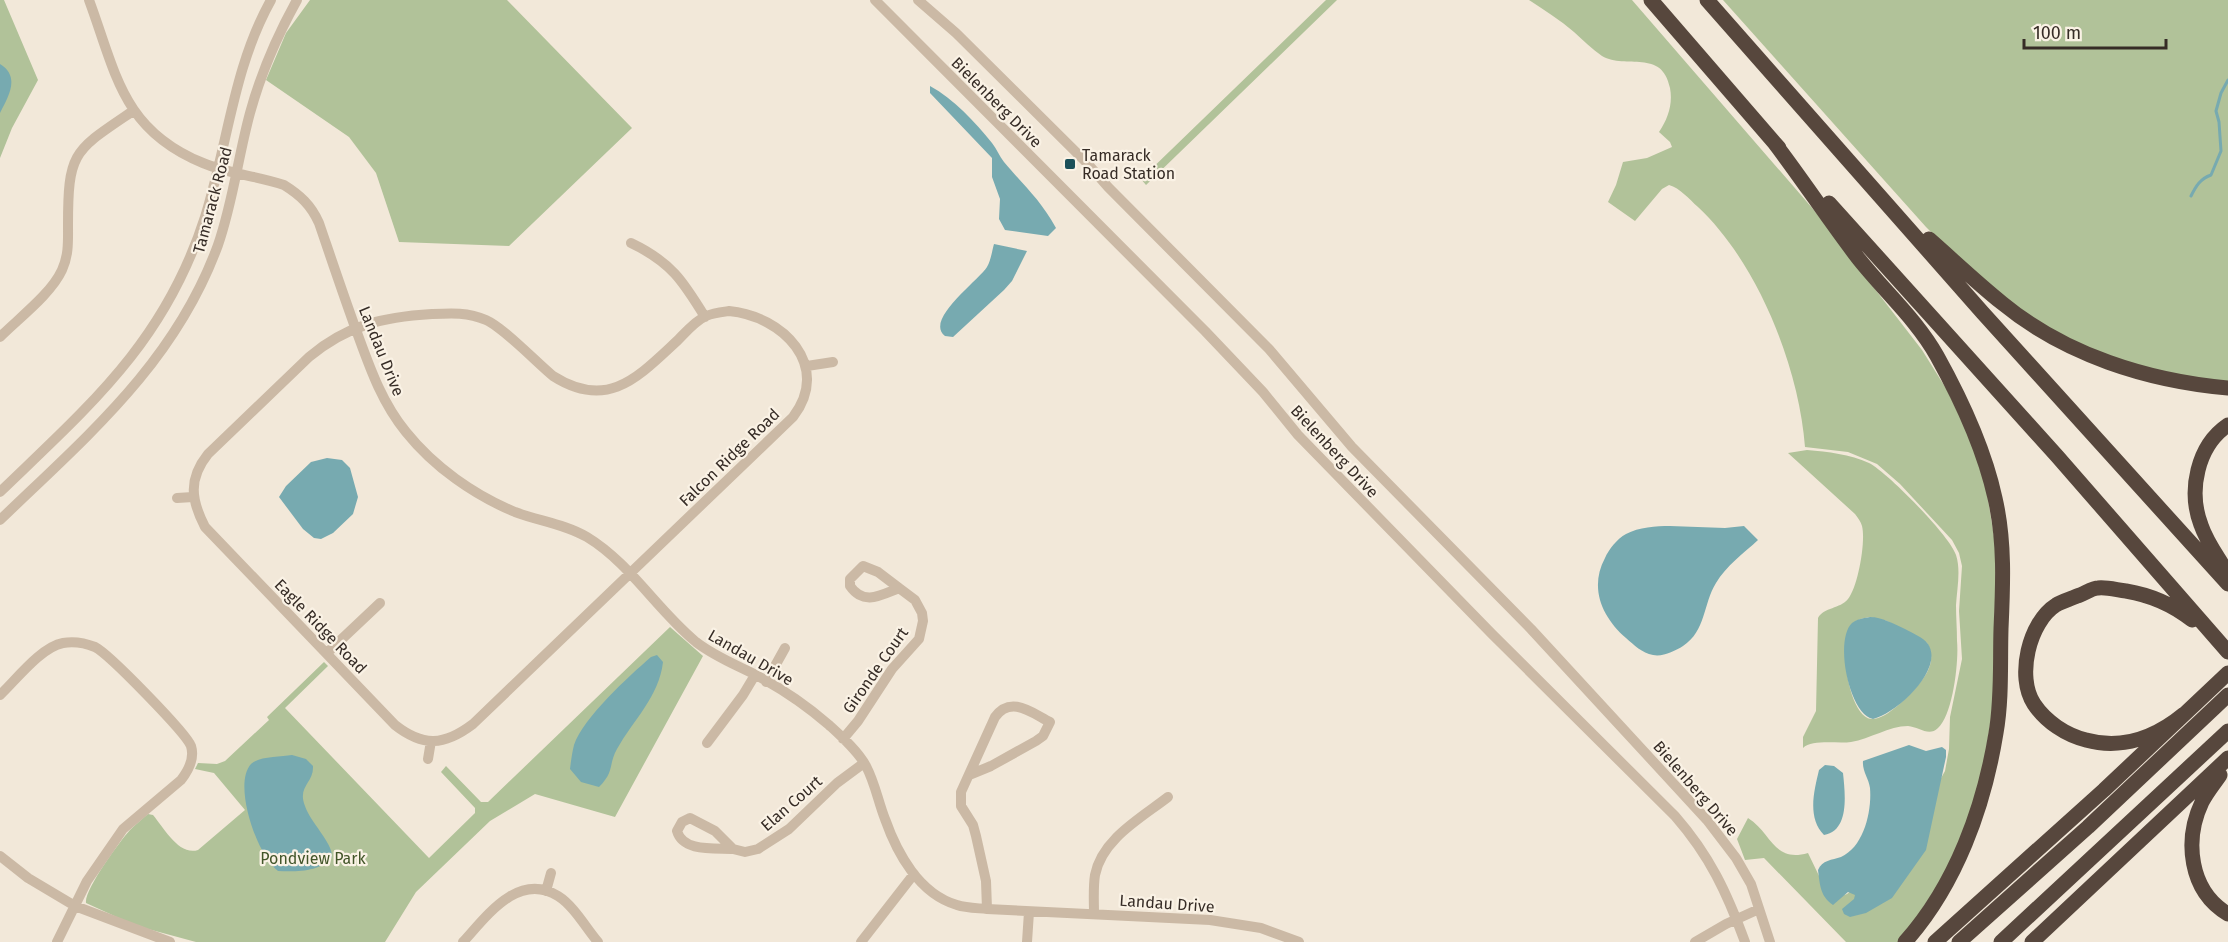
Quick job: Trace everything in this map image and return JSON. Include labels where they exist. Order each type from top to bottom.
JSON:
[{"type":"highway","points":[[1651,0],[1773,141],[2057,456],[2225,649]]},
{"type":"highway","points":[[1707,0],[1982,312],[2228,584]]},
{"type":"highway","points":[[1773,141],[1858,258],[1936,354],[1981,447],[1996,499],[2004,578],[2000,702],[1994,744],[1987,777],[1968,838],[1946,883],[1905,942]]},
{"type":"highway","points":[[1862,174],[1976,281],[2031,324],[2081,351],[2112,364],[2148,375],[2191,384],[2228,388]]},
{"type":"highway","points":[[2228,424],[2205,451],[2194,496],[2197,515],[2204,534],[2228,574]]},
{"type":"highway","points":[[2184,714],[2161,730],[2120,744],[2078,738],[2060,729],[2035,705],[2028,686],[2028,650],[2040,622],[2055,605],[2098,588],[2132,592],[2143,594],[2177,609],[2225,649]]},
{"type":"highway","points":[[1935,942],[2104,790],[2228,673]]},
{"type":"highway","points":[[1959,942],[2054,858],[2228,695]]},
{"type":"highway","points":[[2001,942],[2228,730]]},
{"type":"highway","points":[[2032,942],[2228,758]]},
{"type":"highway","points":[[2228,765],[2203,800],[2194,824],[2191,844],[2195,874],[2212,901],[2228,914]]},
{"type":"street","name":"Landau Drive","points":[[89,0],[115,78],[133,111],[160,140],[179,152],[218,168],[284,185],[310,206],[319,223],[375,381],[390,410],[406,432],[441,468],[485,497],[517,512],[564,526],[587,538],[629,573],[696,642],[724,661],[755,675],[810,710],[843,739],[864,763],[873,782],[890,833],[914,874],[923,884],[955,905],[1029,912],[1210,920],[1262,928],[1299,942]]},
{"type":"street","name":"Tamarack Road","points":[[0,492],[101,393],[127,364],[155,325],[189,260],[205,216],[238,79],[271,0]]},
{"type":"street","name":"Tamarack Road","points":[[0,520],[117,407],[163,350],[189,308],[209,265],[225,222],[249,118],[266,61],[297,0]]},
{"type":"street","name":"Bielenberg Drive","points":[[875,0],[1205,331],[1263,392],[1298,435],[1675,816],[1713,868],[1745,942]]},
{"type":"street","name":"Bielenberg Drive","points":[[918,0],[956,33],[1079,155],[1269,349],[1352,447],[1531,629],[1693,803],[1736,858],[1750,884],[1770,942]]},
{"type":"street","points":[[0,337],[50,288],[62,270],[68,248],[69,178],[77,156],[92,138],[133,111]]},
{"type":"street","points":[[631,243],[650,252],[671,268],[683,282],[705,317]]},
{"type":"street","points":[[177,498],[193,497],[194,480],[200,464],[208,454],[309,357],[326,342],[355,327],[375,321],[403,316],[457,313],[474,315],[489,321],[553,376],[564,383],[583,389],[616,388],[635,379],[705,317],[729,311],[744,312],[760,318],[788,338],[807,366],[833,362]]},
{"type":"street","name":"Falcon Ridge Road","points":[[629,573],[793,417],[801,406],[805,393],[807,366]]},
{"type":"street","name":"Eagle Ridge Road","points":[[193,497],[195,508],[205,527],[395,725],[418,739],[431,741]]},
{"type":"street","points":[[428,759],[431,741],[445,740],[459,735],[473,724],[629,573]]},
{"type":"street","name":"Gironde Court","points":[[843,739],[858,721],[892,669],[919,639],[923,621],[921,613],[915,600],[899,588]]},
{"type":"street","points":[[327,653],[380,603]]},
{"type":"street","points":[[0,695],[51,647],[74,642],[86,644],[96,648],[118,667],[177,727],[191,747],[192,759],[187,773],[123,829],[87,882],[57,942]]},
{"type":"street","points":[[766,682],[786,648]]},
{"type":"street","points":[[706,743],[743,695],[755,675]]},
{"type":"street","points":[[969,775],[992,766],[1036,741],[1043,736],[1050,722],[1020,706],[1012,705],[1000,710],[995,717],[961,792],[960,806],[973,825],[976,836],[986,881],[987,909]]},
{"type":"street","name":"Elan Court","points":[[733,849],[715,831],[690,818],[682,822],[677,831],[679,838],[685,844],[745,852],[758,849],[789,829],[837,783],[864,763]]},
{"type":"street","points":[[1094,914],[1095,875],[1102,855],[1115,838],[1168,797]]},
{"type":"street","points":[[0,856],[28,878],[75,906],[170,942]]},
{"type":"street","points":[[546,891],[551,873]]},
{"type":"street","points":[[861,942],[914,874]]},
{"type":"street","points":[[463,942],[500,902],[508,896],[532,889],[558,896],[598,942]]},
{"type":"street","points":[[1695,942],[1759,909]]},
{"type":"street","points":[[1027,942],[1029,912]]},
{"type":"green space","points":[[0,0],[4,0],[38,80],[12,128],[0,158]]},
{"type":"green space","points":[[310,0],[507,0],[632,128],[509,246],[399,242],[376,173],[349,137],[266,80],[286,33]]},
{"type":"green space","points":[[1326,0],[1337,0],[1146,185],[1141,179]]},
{"type":"green space","points":[[1529,0],[1632,0],[1813,209],[1922,350],[1947,390],[1969,436],[1986,487],[1996,549],[1993,706],[1980,788],[1950,867],[1900,942],[1846,942],[1764,858],[1745,860],[1737,839],[1748,818],[1780,850],[1796,855],[1808,853],[1821,880],[1839,897],[1847,894],[1879,869],[1931,796],[1945,771],[1949,749],[1950,717],[1962,659],[1959,611],[1962,566],[1959,553],[1952,540],[1900,484],[1877,464],[1848,452],[1805,447],[1794,383],[1771,317],[1739,256],[1698,207],[1681,191],[1669,185],[1662,189],[1635,221],[1608,202],[1623,162],[1647,158],[1672,147],[1659,132],[1670,106],[1671,94],[1666,76],[1659,68],[1651,64],[1611,60],[1602,56],[1563,23]]},
{"type":"green space","points":[[1723,0],[2228,0],[2228,383],[2143,369],[2067,339],[2019,310],[1951,252],[1926,227]]},
{"type":"green space","points":[[1807,450],[1847,455],[1869,463],[1889,478],[1917,505],[1942,534],[1956,555],[1958,567],[1957,661],[1954,687],[1948,712],[1935,731],[1927,732],[1908,726],[1887,730],[1858,740],[1812,744],[1803,748],[1803,737],[1816,711],[1818,618],[1824,612],[1841,605],[1852,593],[1860,564],[1863,533],[1861,523],[1855,514],[1788,453]],"holes":[[[1870,617],[1887,621],[1927,643],[1931,660],[1922,680],[1897,707],[1877,719],[1871,719],[1863,715],[1851,693],[1845,648],[1850,627],[1854,623]]]},
{"type":"green space","name":"Pondview Park","points":[[670,627],[703,656],[615,817],[535,794],[490,821],[416,892],[385,942],[196,942],[148,929],[86,903],[96,877],[111,855],[130,830],[148,814],[153,815],[178,845],[191,851],[198,850],[245,810],[214,773],[195,769],[198,763],[217,764],[225,761],[269,720],[267,717],[324,662],[328,666],[285,708],[429,858],[475,813],[475,808],[441,772],[446,766],[481,802],[488,802]]},
{"type":"water","points":[[0,64],[10,75],[11,87],[0,113]]},
{"type":"water","points":[[930,86],[956,104],[971,119],[1038,201],[1056,228],[1048,236],[1005,230],[999,219],[1000,199],[992,177],[992,158],[930,93]]},
{"type":"water","points":[[994,244],[1027,251],[1012,281],[1004,290],[953,337],[945,336],[940,329],[941,320],[955,301],[987,267]]},
{"type":"water","points":[[327,458],[342,460],[350,468],[358,497],[353,514],[333,533],[321,539],[314,538],[303,529],[279,497],[286,486],[311,462]]},
{"type":"water","points":[[1670,526],[1725,528],[1744,526],[1758,540],[1720,577],[1712,591],[1700,625],[1690,640],[1673,652],[1653,655],[1635,646],[1610,621],[1600,601],[1598,580],[1600,569],[1607,555],[1623,536],[1642,528]]},
{"type":"water","points":[[1870,617],[1888,621],[1920,637],[1928,644],[1931,654],[1930,666],[1915,689],[1894,709],[1873,719],[1864,714],[1857,704],[1851,691],[1844,660],[1844,644],[1852,623]]},
{"type":"water","points":[[657,655],[663,662],[661,675],[651,697],[617,749],[607,777],[599,787],[581,782],[570,769],[574,745],[579,734],[619,686],[651,657]]},
{"type":"water","points":[[1909,745],[1926,751],[1942,747],[1946,750],[1926,850],[1892,898],[1866,913],[1850,917],[1844,914],[1842,909],[1854,899],[1855,895],[1848,892],[1833,905],[1823,894],[1818,870],[1825,862],[1849,852],[1861,837],[1870,807],[1869,785],[1863,761]]},
{"type":"water","points":[[292,755],[306,759],[313,766],[313,772],[304,789],[303,799],[308,812],[329,845],[332,857],[315,868],[278,871],[270,863],[256,837],[244,788],[246,774],[255,761]]},
{"type":"water","points":[[1825,765],[1834,766],[1843,773],[1845,800],[1842,819],[1838,826],[1832,832],[1824,835],[1815,821],[1813,804],[1819,770]]},
{"type":"waterway","points":[[2191,196],[2199,183],[2211,175],[2221,151],[2216,111],[2221,93],[2228,80]]},
{"type":"place","name":"Tamarack Road Station","points":[[1070,164]]}]
